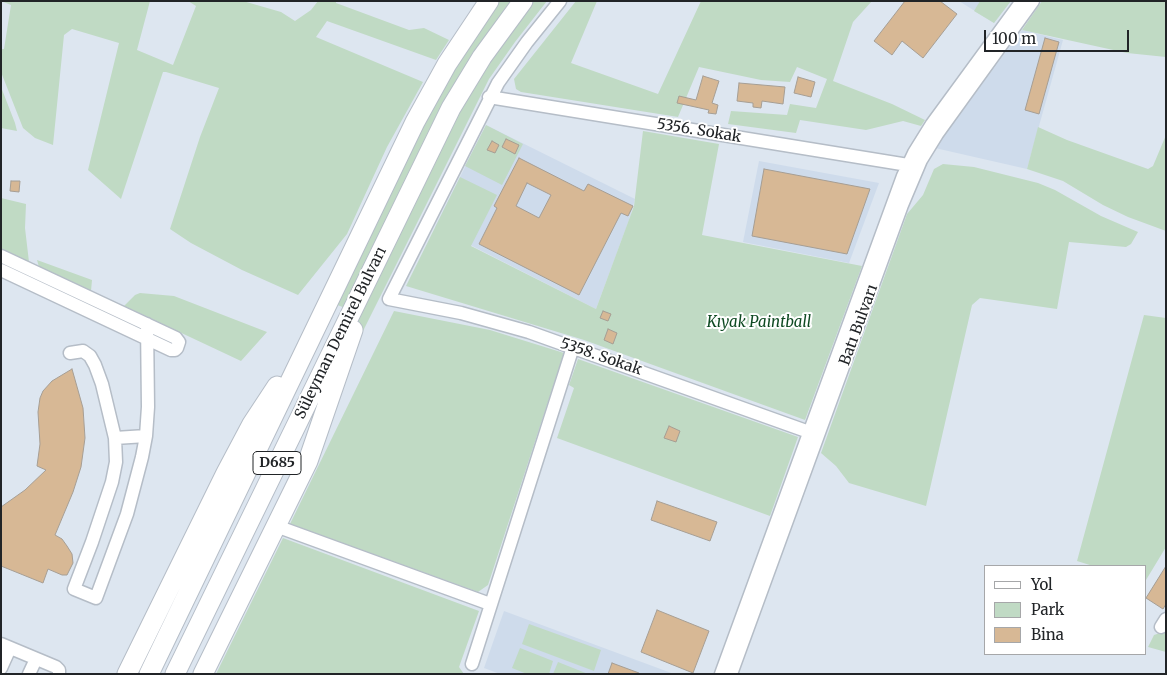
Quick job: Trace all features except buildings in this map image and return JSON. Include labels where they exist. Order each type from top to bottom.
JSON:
[{"type":"highway","name":"Süleyman Demirel Bulvarı","points":[[149,674],[433,87],[489,1]]},
{"type":"highway","name":"Süleyman Demirel Bulvarı","points":[[175,674],[447,116],[482,57],[523,1]]},
{"type":"highway","points":[[203,674],[308,460],[380,253]]},
{"type":"highway","points":[[127,674],[252,424],[312,336]]},
{"type":"street","points":[[490,98],[509,67],[560,1]]},
{"type":"street","name":"Batı Bulvarı","points":[[721,674],[892,203],[908,165],[922,138],[1022,1]]},
{"type":"street","name":"Batı Bulvarı","points":[[731,674],[902,205],[921,160],[936,134],[1033,1]]},
{"type":"street","name":"5356. Sokak","points":[[490,98],[908,165]]},
{"type":"street","name":"5358. Sokak","points":[[490,98],[389,299],[496,322],[573,347],[809,432]]},
{"type":"street","points":[[1,256],[176,338],[179,342],[177,348],[173,351],[1,270]]},
{"type":"street","points":[[70,353],[83,351],[92,359],[102,384],[115,438],[116,462],[112,482],[74,589],[96,598],[127,514],[138,477],[146,436],[148,407],[147,324]]},
{"type":"street","points":[[472,664],[573,347]]},
{"type":"street","points":[[115,438],[146,436]]},
{"type":"street","points":[[276,526],[490,604]]},
{"type":"street","points":[[1,668],[6,646],[58,668],[59,674]]},
{"type":"street","points":[[29,674],[36,659]]},
{"type":"shaded area","points":[[959,1],[1011,1],[994,23]]},
{"type":"shaded area","points":[[1022,30],[1063,40],[1027,169],[935,148]]},
{"type":"shaded area","points":[[486,125],[635,199],[596,309],[435,227]]},
{"type":"shaded area","points":[[759,161],[879,183],[849,263],[743,242]]},
{"type":"shaded area","points":[[504,611],[674,674],[500,674],[484,668]]},
{"type":"green space","points":[[1,1],[150,1],[137,50],[173,65],[196,6],[188,1],[243,1],[281,12],[295,21],[311,10],[318,1],[336,1],[336,3],[409,30],[424,28],[449,40],[436,60],[327,21],[316,37],[423,82],[387,147],[347,234],[298,295],[242,270],[191,243],[170,229],[200,137],[219,88],[163,72],[121,199],[88,170],[119,43],[72,29],[64,35],[53,145],[35,138],[23,128],[1,72],[1,49],[4,49],[11,5]]},
{"type":"green space","points":[[496,1],[514,1],[345,308],[335,304],[444,81]]},
{"type":"green space","points":[[534,1],[547,1],[489,79],[329,399],[355,324],[459,113],[501,44]]},
{"type":"green space","points":[[576,1],[597,1],[571,63],[658,94],[701,1],[872,1],[853,22],[833,81],[892,104],[925,120],[921,126],[903,121],[866,130],[800,120],[796,133],[728,124],[731,111],[787,115],[790,104],[816,108],[827,79],[797,67],[790,82],[761,80],[699,67],[678,117],[521,92],[516,89],[514,79]]},
{"type":"green space","points":[[980,1],[1011,1],[994,23],[974,11]]},
{"type":"green space","points":[[1042,1],[1166,1],[1166,57],[1127,53],[1022,30]]},
{"type":"green space","points":[[1,87],[15,123],[17,131],[1,128]]},
{"type":"green space","points":[[486,125],[523,144],[502,185],[465,166]]},
{"type":"green space","points":[[1038,127],[1067,140],[1148,169],[1153,166],[1166,135],[1166,231],[1128,217],[1103,205],[1063,181],[1027,169]]},
{"type":"green space","name":"Kıyak Paintball","points":[[643,131],[719,144],[702,235],[862,266],[805,420],[584,340],[406,286],[460,177],[497,195],[471,246],[596,309],[634,206]]},
{"type":"green space","points":[[943,164],[974,167],[1038,183],[1055,190],[1101,216],[1138,232],[1131,244],[1126,247],[1069,242],[1057,309],[980,298],[972,305],[926,506],[849,483],[836,466],[821,453],[907,214],[923,195],[934,169]]},
{"type":"green space","points":[[1,198],[26,204],[25,228],[29,262],[1,249]]},
{"type":"green space","points":[[37,260],[92,280],[91,291],[39,267]]},
{"type":"green space","points":[[140,293],[174,296],[267,332],[241,361],[124,306],[135,295]]},
{"type":"green space","points":[[394,311],[490,330],[564,353],[488,585],[478,592],[290,524]]},
{"type":"green space","points":[[1144,315],[1166,318],[1166,547],[1147,578],[1147,565],[1090,565],[1077,561]]},
{"type":"green space","points":[[578,359],[798,437],[770,516],[557,438],[574,388],[569,385]]},
{"type":"green space","points":[[283,538],[479,611],[459,667],[464,674],[216,674]]},
{"type":"green space","points":[[529,624],[601,650],[594,671],[522,644]]},
{"type":"green space","points":[[1166,627],[1166,652],[1148,647],[1154,635],[1160,633]]},
{"type":"green space","points":[[520,648],[553,661],[549,674],[527,674],[512,668]]},
{"type":"green space","points":[[558,662],[588,674],[553,674]]}]
